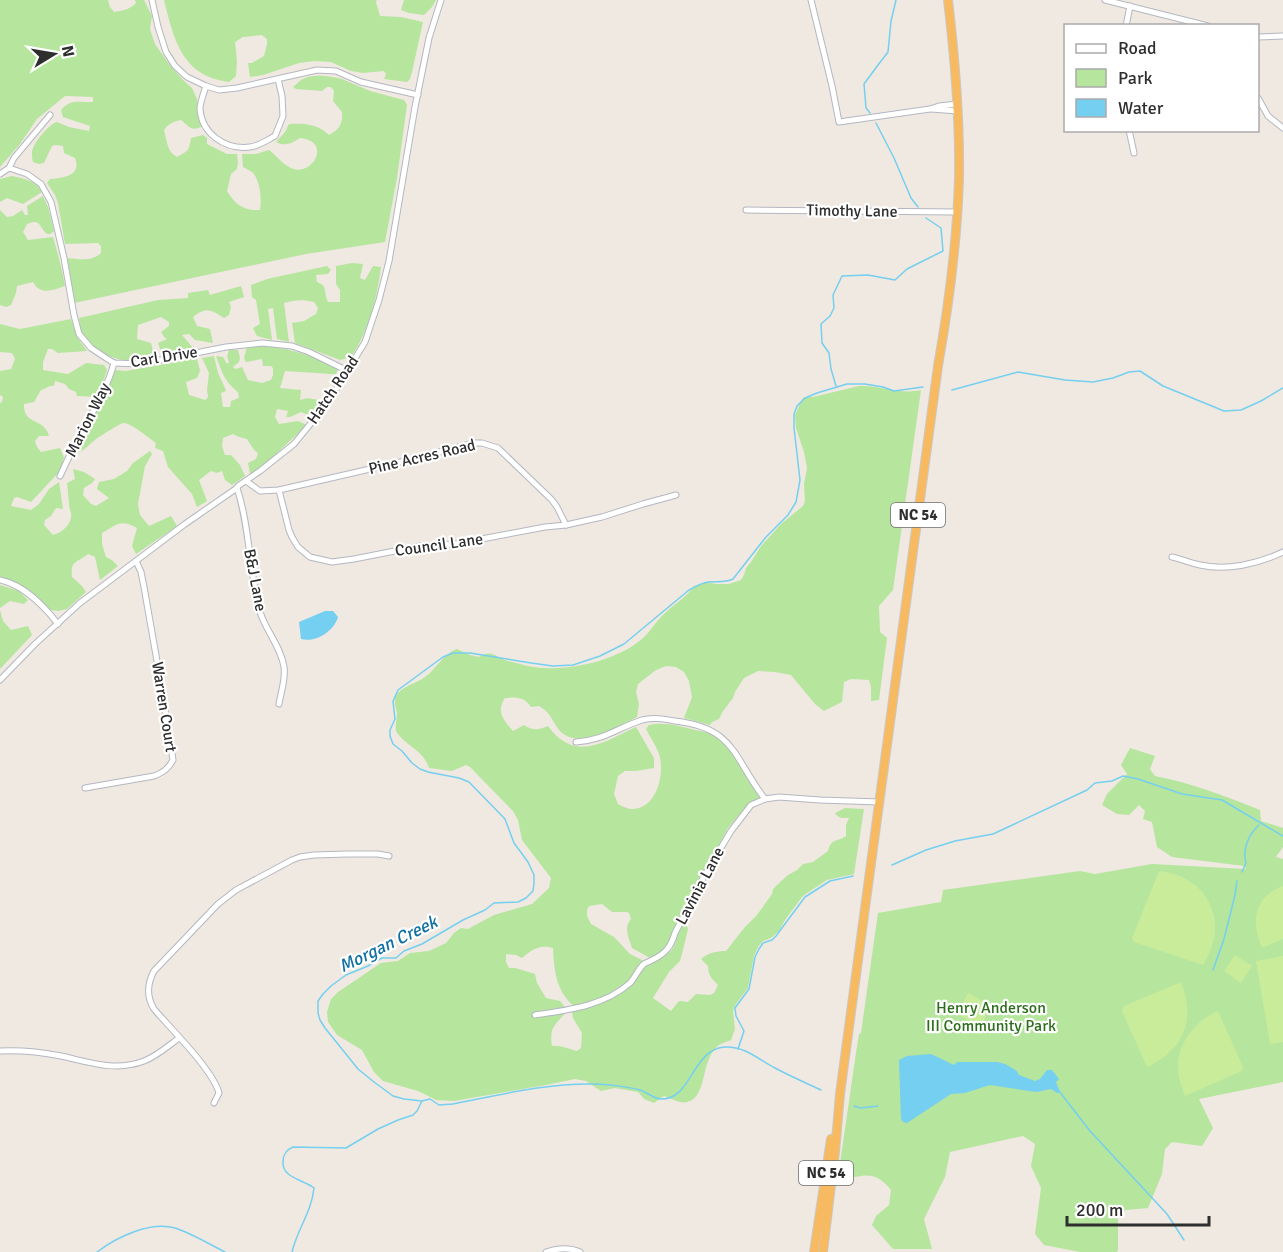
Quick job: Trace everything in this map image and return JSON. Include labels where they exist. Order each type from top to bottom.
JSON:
[{"type":"highway","name":"NC 54","points":[[823,1252],[840,1094],[938,366],[950,296],[958,212],[959,148],[948,0]]},
{"type":"highway","name":"NC 54","points":[[814,1252],[840,1094]]},
{"type":"street","points":[[152,0],[166,52],[175,66],[187,77],[206,86],[219,90],[237,88],[317,70],[336,71],[362,82],[418,95]]},
{"type":"street","name":"Hatch Road","points":[[0,680],[80,603],[294,444],[329,401],[365,342],[385,279],[429,38],[441,0]]},
{"type":"street","points":[[811,0],[839,122],[957,107]]},
{"type":"street","points":[[1105,0],[1200,24]]},
{"type":"street","points":[[1126,24],[1130,6]]},
{"type":"street","points":[[1259,37],[1283,36]]},
{"type":"street","points":[[206,86],[200,108],[205,126],[218,141],[230,146],[249,147],[275,136],[283,116],[278,79]]},
{"type":"street","points":[[1259,102],[1268,116],[1283,128]]},
{"type":"street","points":[[0,174],[9,168],[50,115]]},
{"type":"street","points":[[1129,132],[1134,153]]},
{"type":"street","name":"Carl Drive","points":[[9,168],[27,174],[42,184],[51,202],[79,334],[91,348],[114,363],[140,364],[226,347],[262,343],[292,346],[348,370]]},
{"type":"street","name":"Timothy Lane","points":[[746,210],[958,212]]},
{"type":"street","name":"Marion Way","points":[[60,476],[100,398],[114,363]]},
{"type":"street","name":"Pine Acres Road","points":[[279,490],[474,443],[482,443],[498,448],[552,500],[566,525]]},
{"type":"street","points":[[246,481],[260,491],[279,490]]},
{"type":"street","name":"B&J Lane","points":[[237,488],[244,514],[254,585],[260,610],[264,624],[280,653],[285,671],[279,704]]},
{"type":"street","name":"Council Lane","points":[[279,490],[289,530],[295,542],[304,553],[332,561],[420,546],[455,544],[566,525],[602,518],[676,495]]},
{"type":"street","points":[[1172,557],[1201,565],[1235,566],[1257,562],[1283,552]]},
{"type":"street","name":"Warren Court","points":[[85,788],[154,776],[164,772],[173,760],[146,598],[141,572],[136,561]]},
{"type":"street","points":[[0,580],[23,589],[58,624]]},
{"type":"street","points":[[576,742],[606,736],[645,719],[681,722],[716,733],[727,741],[765,799],[778,797],[880,802]]},
{"type":"street","name":"Lavinia Lane","points":[[535,1015],[573,1009],[610,997],[630,982],[644,963],[668,950],[703,878],[731,831],[751,805],[765,799]]},
{"type":"street","points":[[214,1103],[219,1094],[215,1083],[151,1003],[148,993],[149,981],[154,971],[224,899],[292,860],[315,855],[378,854],[389,856]]},
{"type":"street","points":[[0,1051],[48,1054],[101,1066],[118,1067],[146,1060],[179,1038]]},
{"type":"street","points":[[546,1252],[555,1249],[580,1252]]},
{"type":"green space","points":[[0,0],[108,0],[114,12],[132,7],[136,3],[135,0],[144,0],[152,16],[150,29],[155,44],[169,64],[192,88],[203,126],[193,129],[181,120],[169,124],[164,130],[169,149],[177,157],[190,146],[191,138],[203,135],[207,138],[207,144],[227,154],[237,154],[237,169],[231,174],[227,191],[236,203],[244,208],[260,210],[260,195],[255,175],[243,167],[242,154],[256,154],[269,150],[291,168],[299,170],[306,168],[316,158],[315,145],[300,138],[285,144],[276,142],[289,124],[310,125],[320,128],[329,135],[341,123],[342,112],[333,101],[334,91],[331,87],[322,91],[293,87],[301,80],[315,76],[337,78],[370,91],[404,100],[407,105],[385,242],[306,254],[74,303],[67,258],[93,258],[101,253],[101,246],[98,243],[65,244],[58,203],[47,183],[50,179],[65,177],[74,172],[75,158],[64,153],[63,146],[56,145],[52,146],[44,163],[39,164],[33,162],[32,152],[42,134],[57,122],[89,131],[90,126],[63,117],[61,110],[72,102],[93,102],[93,97],[65,96],[37,119],[0,167]]},
{"type":"green space","points":[[164,0],[377,0],[380,16],[401,17],[423,22],[412,72],[407,82],[384,79],[386,74],[384,71],[363,73],[351,71],[331,62],[314,61],[250,77],[248,63],[264,56],[267,39],[262,35],[243,37],[235,42],[236,76],[229,82],[200,72],[190,64],[177,42]]},
{"type":"green space","points":[[404,0],[436,0],[424,15],[401,10]]},
{"type":"green space","points":[[12,176],[33,182],[42,192],[23,204],[7,198],[0,202],[0,179]]},
{"type":"green space","points":[[43,196],[54,231],[47,234],[35,222],[27,224],[23,232],[28,240],[53,237],[65,286],[47,291],[40,289],[33,282],[17,286],[11,305],[6,307],[0,305],[0,210],[7,217],[22,210],[25,215],[28,215],[27,206]]},
{"type":"green space","points":[[352,263],[363,264],[360,278],[365,280],[373,266],[381,267],[371,314],[363,336],[351,357],[340,360],[295,343],[292,323],[304,321],[316,314],[318,308],[314,302],[310,301],[299,300],[284,303],[289,342],[277,339],[273,308],[268,309],[272,340],[257,336],[253,328],[260,324],[251,285],[267,279],[327,266],[331,270],[328,274],[316,275],[317,282],[323,285],[328,302],[340,302],[340,290],[336,284],[336,266]]},
{"type":"green space","points":[[241,286],[244,297],[229,302],[231,307],[229,315],[224,318],[211,311],[205,311],[193,317],[197,326],[210,329],[213,343],[195,340],[189,334],[182,335],[194,349],[163,357],[158,343],[167,339],[161,332],[169,326],[169,322],[161,317],[138,325],[137,339],[151,343],[155,359],[146,361],[127,361],[110,356],[95,347],[81,330],[79,318],[158,300],[188,298],[188,293],[208,290],[210,295]]},
{"type":"green space","points":[[71,319],[77,337],[87,351],[58,353],[48,349],[43,362],[43,370],[68,374],[86,363],[104,365],[107,370],[98,397],[77,396],[76,392],[65,384],[55,381],[54,386],[41,390],[34,402],[24,404],[27,416],[43,426],[49,436],[39,436],[35,441],[37,447],[41,452],[60,448],[64,458],[60,471],[31,502],[17,497],[14,498],[11,506],[31,510],[39,504],[49,489],[59,482],[63,509],[56,508],[45,520],[44,525],[53,535],[56,534],[66,527],[71,517],[67,483],[75,479],[73,469],[84,472],[95,479],[84,488],[83,495],[96,506],[109,498],[97,489],[99,482],[114,479],[150,451],[152,454],[145,466],[138,504],[140,515],[149,526],[171,516],[177,526],[136,554],[132,546],[137,528],[123,523],[102,533],[102,544],[106,557],[118,566],[100,580],[95,557],[88,554],[76,562],[72,567],[72,577],[86,592],[67,609],[58,611],[51,610],[25,589],[0,579],[0,403],[3,397],[0,395],[0,371],[11,369],[15,359],[12,353],[0,352],[0,324],[20,329]]},
{"type":"green space","points":[[262,345],[301,353],[338,369],[336,374],[285,371],[280,388],[301,390],[300,400],[307,398],[319,400],[324,406],[314,417],[301,412],[286,417],[288,411],[277,409],[275,417],[279,424],[298,421],[307,425],[260,469],[250,474],[248,463],[256,459],[258,453],[247,439],[233,434],[223,438],[222,446],[225,455],[231,455],[240,465],[245,476],[232,485],[225,480],[222,471],[217,473],[211,471],[199,480],[207,501],[197,507],[192,494],[168,467],[163,451],[155,448],[156,443],[127,424],[115,427],[77,453],[77,446],[103,399],[114,370],[126,371],[197,358],[200,371],[197,378],[186,382],[189,395],[205,400],[208,397],[209,373],[202,358],[214,356],[226,391],[221,393],[223,407],[230,407],[231,401],[239,398],[238,392],[226,380],[216,356],[223,357],[227,364],[229,350],[238,350],[239,362],[233,367],[236,369],[242,367],[248,380],[262,383],[271,380],[273,368],[263,366],[262,359],[246,362],[244,358],[247,346]]},
{"type":"green space","points":[[859,386],[905,391],[921,390],[893,590],[879,606],[880,632],[887,638],[879,700],[871,701],[869,680],[851,679],[844,682],[842,702],[824,711],[815,704],[791,675],[758,671],[744,678],[719,719],[710,725],[684,718],[692,697],[689,681],[684,672],[676,667],[666,666],[656,670],[638,684],[637,717],[610,731],[579,739],[561,732],[549,714],[539,706],[531,707],[520,698],[505,698],[501,711],[506,723],[513,731],[524,725],[536,729],[548,726],[558,737],[579,747],[601,743],[636,727],[654,758],[654,768],[625,771],[618,776],[614,794],[618,804],[627,808],[640,808],[647,804],[659,783],[661,766],[659,755],[646,729],[649,725],[654,724],[675,725],[718,737],[735,756],[761,798],[749,803],[728,828],[682,914],[667,948],[655,956],[650,958],[632,948],[627,929],[631,919],[629,913],[612,912],[602,904],[589,906],[587,916],[591,924],[614,937],[630,954],[642,960],[643,963],[630,981],[609,995],[574,1006],[560,987],[555,972],[553,948],[536,948],[522,958],[506,954],[506,962],[509,968],[535,974],[537,983],[546,998],[560,1001],[565,1007],[533,1013],[533,1017],[566,1012],[552,1030],[552,1046],[577,1051],[581,1048],[582,1033],[573,1018],[572,1011],[611,999],[632,984],[645,966],[671,951],[685,921],[688,929],[680,961],[669,972],[653,998],[671,1011],[679,1001],[688,1002],[696,994],[714,993],[718,985],[711,977],[708,966],[701,959],[712,953],[726,951],[757,915],[777,885],[803,864],[813,862],[828,851],[833,842],[846,836],[846,825],[849,818],[840,817],[835,813],[845,808],[864,809],[854,874],[827,880],[807,893],[779,931],[758,947],[748,988],[733,1011],[735,1029],[731,1040],[719,1045],[712,1052],[701,1086],[694,1099],[678,1102],[664,1096],[654,1103],[644,1099],[638,1092],[615,1088],[601,1091],[586,1081],[575,1079],[454,1101],[436,1100],[418,1091],[383,1081],[374,1072],[362,1050],[337,1035],[328,1022],[327,1012],[331,999],[381,963],[398,961],[410,953],[429,951],[446,943],[461,928],[468,929],[494,915],[532,904],[549,888],[551,878],[522,840],[518,820],[513,811],[470,767],[466,765],[452,771],[429,768],[423,756],[400,736],[396,731],[395,700],[397,695],[403,689],[427,676],[447,655],[457,649],[470,655],[479,657],[491,654],[508,661],[540,668],[569,667],[596,662],[622,652],[643,638],[661,617],[694,586],[706,582],[729,584],[741,580],[761,546],[781,524],[803,506],[805,501],[804,484],[807,468],[796,428],[795,415],[802,399]]},
{"type":"green space","points":[[0,585],[19,591],[28,600],[24,604],[10,601],[0,608]]},
{"type":"green space","points":[[0,610],[3,621],[11,630],[28,626],[32,635],[0,669]]},
{"type":"green space","name":"Henry Anderson III Community Park","points":[[1130,748],[1155,756],[1150,769],[1155,776],[1195,786],[1260,810],[1261,821],[1283,828],[1283,847],[1276,857],[1283,859],[1283,1082],[1199,1099],[1213,1128],[1202,1146],[1172,1142],[1165,1149],[1162,1174],[1148,1208],[1126,1210],[1118,1215],[1117,1252],[1080,1252],[1044,1245],[1035,1234],[1041,1188],[1031,1166],[1035,1144],[1023,1136],[950,1152],[945,1177],[924,1219],[932,1249],[893,1249],[872,1225],[876,1216],[889,1205],[891,1190],[885,1183],[874,1177],[862,1176],[840,1180],[838,1177],[878,913],[941,902],[943,890],[1080,871],[1095,874],[1152,864],[1246,869],[1244,866],[1172,857],[1157,847],[1152,822],[1143,819],[1145,811],[1139,805],[1129,815],[1117,814],[1102,805],[1107,794],[1127,774],[1121,765]]},
{"type":"green space","points":[[1159,871],[1191,882],[1210,904],[1215,933],[1211,949],[1203,965],[1134,942],[1132,938]]},
{"type":"green space","points":[[1283,886],[1283,939],[1262,948],[1256,929],[1257,911],[1266,897]]},
{"type":"green space","points":[[1235,955],[1252,966],[1241,983],[1224,971]]},
{"type":"green space","points":[[1283,956],[1283,1042],[1270,1044],[1256,961]]},
{"type":"green space","points":[[1181,982],[1187,1009],[1184,1032],[1170,1052],[1147,1067],[1122,1011],[1124,1006]]},
{"type":"green space","points":[[968,993],[991,1006],[980,1027],[957,1014]]},
{"type":"green space","points":[[1218,1011],[1243,1067],[1242,1071],[1185,1096],[1179,1080],[1178,1067],[1182,1047],[1186,1038],[1200,1022]]},
{"type":"water","points":[[325,611],[333,611],[338,617],[333,627],[324,635],[313,639],[301,639],[299,622]]},
{"type":"water","points":[[931,1054],[954,1065],[957,1062],[1005,1064],[1017,1071],[1019,1075],[1035,1081],[1040,1079],[1047,1070],[1052,1070],[1059,1079],[1056,1082],[1060,1092],[1057,1093],[1051,1089],[1036,1092],[990,1085],[965,1093],[951,1094],[907,1123],[903,1122],[901,1119],[899,1060],[907,1056]]},
{"type":"waterway","points":[[870,113],[866,108],[864,84],[888,52],[896,0]]},
{"type":"waterway","points":[[876,123],[911,198],[918,207]]},
{"type":"waterway","points":[[836,386],[829,353],[822,343],[821,324],[830,316],[834,308],[833,295],[842,276],[868,275],[895,280],[907,269],[943,251],[941,228],[926,218]]},
{"type":"waterway","name":"Morgan Creek","points":[[952,390],[1018,372],[1093,382],[1140,371],[1163,386],[1224,411],[1241,410],[1283,388]]},
{"type":"waterway","name":"Morgan Creek","points":[[821,1090],[745,1051],[725,1047],[705,1056],[679,1092],[661,1099],[635,1089],[594,1084],[576,1084],[505,1093],[453,1104],[439,1105],[430,1099],[422,1101],[404,1099],[393,1096],[358,1069],[320,1020],[318,1001],[331,986],[346,975],[382,958],[396,958],[404,951],[422,944],[494,903],[518,902],[533,891],[534,875],[528,862],[514,843],[505,819],[469,782],[420,769],[393,744],[390,730],[395,719],[393,701],[398,690],[443,657],[453,653],[470,653],[553,666],[573,665],[600,656],[624,644],[689,590],[705,583],[733,579],[766,537],[788,515],[796,502],[800,480],[794,414],[797,406],[805,398],[847,384],[865,384],[894,391],[923,387]]},
{"type":"waterway","points":[[892,865],[926,850],[955,841],[993,834],[1087,790],[1095,783],[1112,781],[1123,776],[1182,794],[1222,800],[1283,836]]},
{"type":"waterway","points":[[1242,872],[1246,863],[1247,842],[1259,825]]},
{"type":"waterway","points":[[738,1049],[744,1031],[736,1016],[735,1008],[749,989],[755,957],[759,949],[763,943],[776,936],[805,897],[830,881],[853,876]]},
{"type":"waterway","points":[[1213,970],[1224,939],[1237,881]]},
{"type":"waterway","points":[[1059,1091],[1090,1131],[1167,1214],[1184,1240]]},
{"type":"waterway","name":"Morgan Creek","points":[[292,1252],[314,1188],[286,1172],[283,1162],[287,1151],[293,1147],[346,1148],[378,1129],[413,1115],[422,1101]]},
{"type":"waterway","points":[[854,1106],[860,1108],[878,1106]]},
{"type":"waterway","name":"Morgan Creek","points":[[97,1252],[134,1232],[165,1226],[187,1233],[225,1252]]}]
